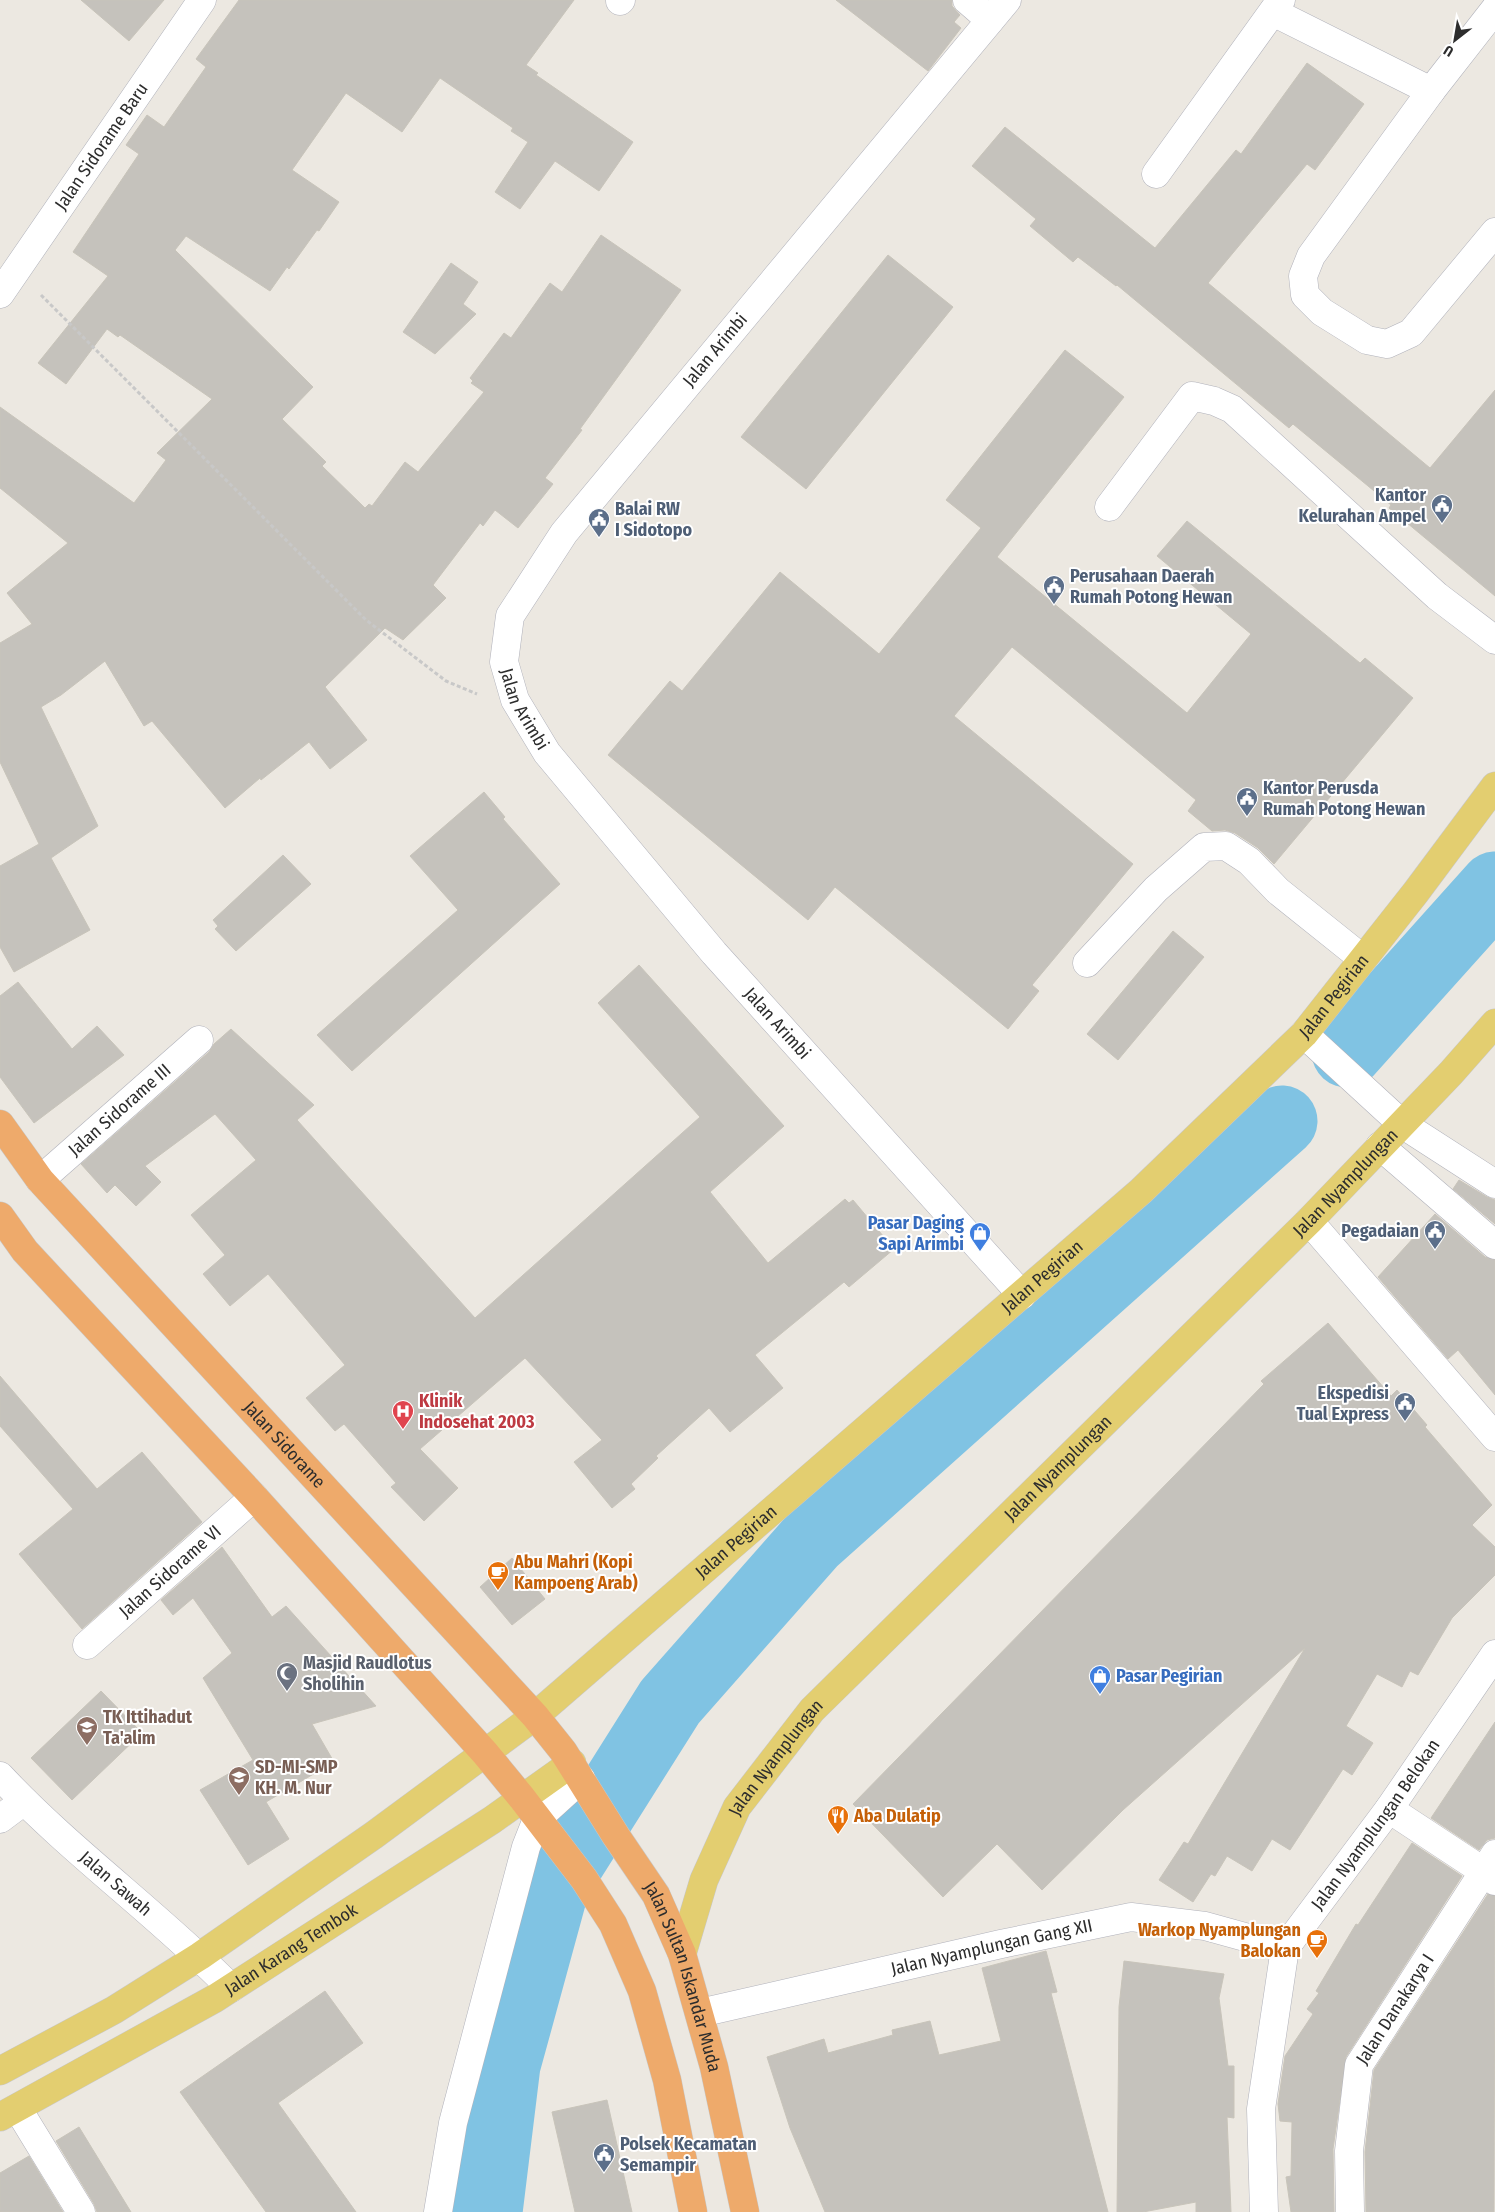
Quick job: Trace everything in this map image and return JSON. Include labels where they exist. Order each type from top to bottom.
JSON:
[{"type":"highway","name":"Jalan Sidorame","points":[[0,1124],[40,1180],[536,1716],[581,1778]]},
{"type":"highway","points":[[0,1216],[25,1250],[254,1498],[485,1753],[584,1879],[613,1924],[642,1991],[667,2080],[693,2212]]},
{"type":"highway","name":"Jalan Sultan Iskandar Muda","points":[[581,1778],[616,1836],[656,1895],[682,1954],[714,2067],[745,2212]]},
{"type":"main road","name":"Jalan Pegirian","points":[[536,1716],[1141,1191],[1304,1034],[1416,892],[1495,786]]},
{"type":"main road","name":"Jalan Nyamplungan","points":[[682,1954],[704,1880],[737,1807],[812,1710],[1309,1221],[1451,1073],[1495,1022]]},
{"type":"main road","points":[[0,2071],[114,2010],[200,1956],[374,1835],[536,1716]]},
{"type":"main road","name":"Jalan Karang Tembok","points":[[9,2113],[231,1988],[483,1825],[529,1808]]},
{"type":"street","name":"Jalan Sidorame Baru","points":[[0,294],[202,0]]},
{"type":"street","points":[[967,0],[998,10]]},
{"type":"street","points":[[1156,174],[1276,6],[1431,91]]},
{"type":"street","points":[[1495,9],[1431,91],[1311,256],[1304,276],[1305,295],[1322,312],[1366,340],[1387,344],[1411,333],[1495,232]]},
{"type":"street","name":"Jalan Arimbi","points":[[998,10],[564,533],[510,616],[504,662],[515,700],[547,753],[714,953],[1022,1295]]},
{"type":"street","points":[[1109,507],[1192,396],[1214,401],[1232,408],[1437,596],[1495,640]]},
{"type":"street","points":[[1087,963],[1156,890],[1204,847],[1226,846],[1249,861],[1278,891],[1363,959]]},
{"type":"street","points":[[1304,1034],[1402,1124],[1495,1184]]},
{"type":"street","name":"Jalan Sidorame III","points":[[40,1180],[199,1040]]},
{"type":"street","points":[[1380,1146],[1495,1245]]},
{"type":"street","points":[[1309,1221],[1495,1437]]},
{"type":"street","name":"Jalan Sidorame VI","points":[[87,1646],[254,1498]]},
{"type":"street","name":"Jalan Nyamplungan Belokan","points":[[1264,2212],[1261,2109],[1285,1948],[1388,1809],[1495,1654]]},
{"type":"street","name":"Jalan Sawah","points":[[0,1776],[24,1802],[200,1956],[231,1988]]},
{"type":"street","points":[[438,2212],[453,2123],[526,1847],[529,1808],[581,1778]]},
{"type":"street","points":[[0,1819],[24,1802]]},
{"type":"street","points":[[1388,1809],[1491,1869]]},
{"type":"street","name":"Jalan Danakarya I","points":[[1350,2212],[1349,2151],[1359,2065],[1491,1869]]},
{"type":"street","name":"Jalan Nyamplungan Gang XII","points":[[700,2014],[1001,1944],[1131,1917],[1205,1926],[1285,1948]]},
{"type":"street","points":[[9,2113],[81,2212]]},
{"type":"path","points":[[16,270],[366,620],[446,681]]},
{"type":"building","points":[[81,0],[164,0],[129,41]]},
{"type":"building","points":[[239,0],[574,0],[526,65],[538,73],[536,75],[633,142],[599,191],[555,161],[520,209],[495,192],[528,142],[511,131],[513,128],[440,78],[402,132],[346,93],[292,170],[339,202],[319,231],[317,230],[289,269],[287,267],[270,291],[186,236],[175,250],[313,387],[282,419],[326,462],[322,466],[365,508],[369,504],[372,506],[405,462],[418,472],[484,392],[471,383],[473,381],[470,378],[504,333],[511,338],[550,283],[562,292],[601,235],[681,290],[580,429],[582,430],[545,478],[553,484],[518,528],[495,510],[483,526],[480,523],[433,585],[446,598],[403,640],[385,628],[325,687],[367,740],[330,769],[309,742],[261,780],[260,778],[225,808],[152,721],[144,726],[105,661],[61,695],[41,707],[98,826],[51,858],[90,930],[14,972],[0,947],[0,866],[39,844],[0,762],[0,643],[32,624],[7,593],[68,543],[0,488],[0,407],[134,503],[166,460],[157,453],[212,399],[120,335],[118,337],[107,329],[66,384],[38,363],[108,276],[73,252],[139,154],[126,145],[147,115],[164,127],[206,67],[196,59]]},
{"type":"building","points":[[836,0],[952,0],[952,6],[960,15],[954,22],[961,28],[928,71]]},
{"type":"building","points":[[1307,63],[1364,104],[1315,170],[1307,164],[1208,283],[1430,468],[1495,390],[1495,596],[1389,508],[1391,505],[1293,424],[1289,428],[1117,285],[1078,257],[1073,262],[1030,226],[1036,219],[972,166],[1005,127],[1155,248],[1236,150],[1241,154]]},
{"type":"building","points":[[888,255],[953,307],[806,489],[741,437]]},
{"type":"building","points":[[451,263],[478,282],[463,304],[476,314],[435,354],[403,332]]},
{"type":"building","points":[[1065,350],[1124,397],[997,557],[1187,713],[1251,634],[1157,556],[1187,521],[1360,663],[1365,658],[1413,698],[1274,864],[1258,848],[1235,833],[1225,830],[1212,831],[1188,811],[1196,800],[1012,647],[954,716],[1133,864],[1032,985],[1039,991],[1008,1029],[835,887],[808,920],[608,755],[670,681],[682,691],[780,572],[879,654],[981,528],[946,500]]},
{"type":"building","points":[[484,792],[505,817],[503,819],[560,884],[352,1071],[317,1035],[458,910],[410,856]]},
{"type":"building","points":[[283,855],[311,884],[236,951],[215,929],[218,926],[213,920]]},
{"type":"building","points":[[1173,931],[1204,957],[1118,1060],[1087,1034]]},
{"type":"building","points":[[639,965],[784,1126],[710,1192],[768,1263],[845,1199],[849,1203],[853,1200],[894,1249],[849,1287],[844,1282],[755,1355],[783,1388],[730,1432],[709,1408],[656,1456],[658,1458],[631,1484],[635,1489],[612,1508],[574,1462],[602,1440],[525,1358],[420,1449],[458,1488],[424,1521],[391,1487],[396,1483],[344,1424],[335,1431],[306,1398],[345,1365],[268,1274],[230,1306],[203,1274],[225,1255],[191,1215],[256,1160],[215,1114],[145,1166],[161,1182],[136,1206],[115,1185],[107,1193],[81,1164],[209,1052],[214,1044],[231,1029],[314,1105],[297,1120],[475,1318],[700,1117],[598,1003]]},
{"type":"building","points":[[18,982],[72,1049],[97,1026],[124,1055],[34,1123],[0,1077],[0,996]]},
{"type":"building","points":[[1459,1180],[1495,1200],[1495,1224],[1453,1189]]},
{"type":"building","points":[[1435,1214],[1485,1257],[1495,1260],[1495,1395],[1458,1350],[1448,1359],[1378,1277]]},
{"type":"building","points":[[1328,1323],[1391,1396],[1397,1390],[1427,1425],[1425,1427],[1492,1505],[1472,1525],[1495,1547],[1495,1575],[1452,1618],[1418,1675],[1410,1671],[1402,1687],[1377,1674],[1346,1726],[1373,1743],[1352,1775],[1343,1769],[1290,1850],[1272,1839],[1252,1871],[1227,1856],[1215,1876],[1211,1874],[1193,1902],[1159,1880],[1184,1842],[1188,1844],[1305,1648],[1123,1810],[1042,1890],[997,1844],[943,1897],[853,1804],[1264,1384],[1261,1381]]},
{"type":"building","points":[[0,1376],[97,1489],[142,1452],[202,1522],[82,1629],[19,1554],[73,1509],[0,1426]]},
{"type":"building","points":[[222,1547],[272,1617],[286,1606],[376,1706],[312,1724],[334,1762],[266,1802],[289,1839],[248,1865],[200,1790],[253,1760],[203,1678],[232,1653],[193,1598],[173,1615],[161,1600]]},
{"type":"building","points":[[512,1558],[545,1599],[512,1625],[480,1587]]},
{"type":"building","name":"TK Ittihadut Ta'alim","points":[[101,1691],[142,1733],[72,1800],[31,1758]]},
{"type":"building","points":[[1495,1722],[1495,1838],[1487,1840],[1479,1850],[1431,1818]]},
{"type":"building","points":[[1412,1843],[1462,1876],[1346,2057],[1333,2149],[1334,2212],[1291,2212],[1286,2177],[1291,2176],[1292,2122],[1280,2121],[1278,2104],[1285,2056],[1313,2014],[1307,2009],[1319,1993],[1316,1991],[1356,1924],[1358,1925]]},
{"type":"building","points":[[1488,1894],[1495,1896],[1494,2212],[1366,2212],[1365,2152],[1374,2070]]},
{"type":"building","points":[[1046,1951],[1057,1992],[1051,1993],[1108,2212],[825,2212],[790,2128],[767,2057],[824,2039],[828,2053],[893,2035],[892,2030],[930,2021],[939,2055],[1001,2041],[982,1968]]},
{"type":"building","points":[[1124,1961],[1224,1974],[1219,1998],[1228,2066],[1234,2066],[1234,2118],[1227,2117],[1231,2212],[1196,2212],[1196,2202],[1143,2212],[1117,2212],[1119,2007]]},
{"type":"building","points":[[325,1991],[363,2043],[278,2103],[356,2212],[266,2212],[180,2092]]},
{"type":"building","points":[[607,2100],[632,2212],[575,2212],[552,2112]]},
{"type":"building","points":[[79,2127],[131,2212],[97,2212],[56,2141]]},
{"type":"building","points":[[29,2156],[63,2212],[0,2212],[0,2173]]},
{"type":"waterway","points":[[1347,1052],[1495,887]]},
{"type":"waterway","points":[[487,2212],[505,2065],[554,1886],[670,1702],[812,1541],[1282,1121]]},
{"type":"place","name":"Kantor Kelurahan Ampel","points":[[1442,524]]},
{"type":"place","name":"Balai RW I Sidotopo","points":[[599,538]]},
{"type":"place","name":"Perusahaan Daerah Rumah Potong Hewan","points":[[1054,605]]},
{"type":"place","name":"Kantor Perusda Rumah Potong Hewan","points":[[1247,817]]},
{"type":"place","name":"Pegadaian","points":[[1435,1250]]},
{"type":"place","name":"Pasar Daging Sapi Arimbi","points":[[980,1252]]},
{"type":"place","name":"Ekspedisi Tual Express","points":[[1405,1422]]},
{"type":"place","name":"Klinik Indosehat 2003","points":[[403,1430]]},
{"type":"place","name":"Abu Mahri (Kopi Kampoeng Arab)","points":[[498,1591]]},
{"type":"place","name":"Masjid Raudlotus Sholihin","points":[[287,1692]]},
{"type":"place","name":"Pasar Pegirian","points":[[1100,1695]]},
{"type":"place","name":"TK Ittihadut Ta'alim","points":[[87,1746]]},
{"type":"place","name":"SD-MI-SMP KH. M. Nur","points":[[239,1796]]},
{"type":"place","name":"Aba Dulatip","points":[[838,1835]]},
{"type":"place","name":"Warkop Nyamplungan Balokan","points":[[1317,1959]]},
{"type":"place","name":"Polsek Kecamatan Semampir","points":[[604,2173]]}]
